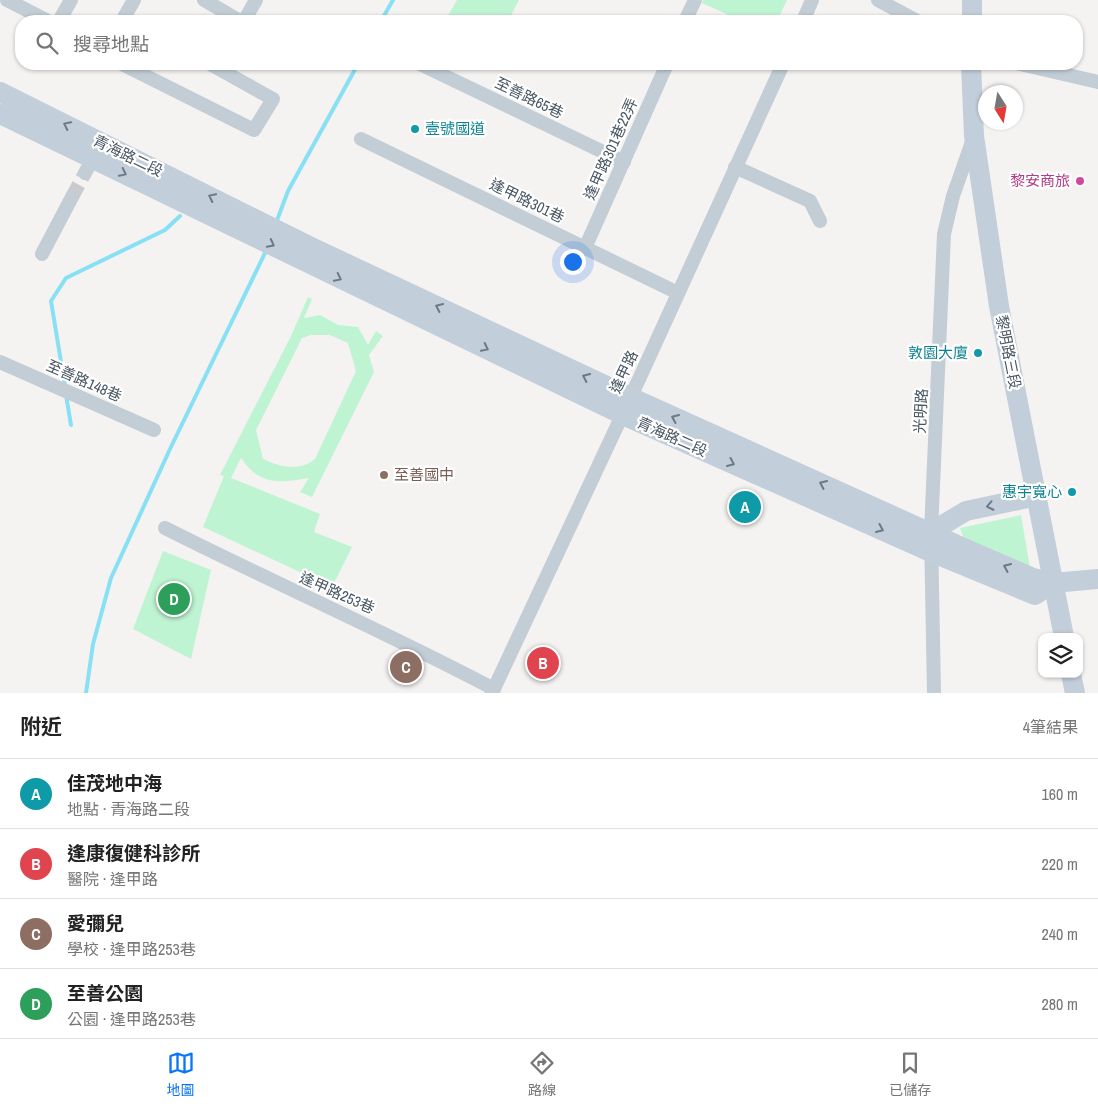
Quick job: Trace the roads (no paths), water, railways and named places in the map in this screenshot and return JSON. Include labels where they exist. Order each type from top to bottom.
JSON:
[{"type":"main road","points":[[972,0],[972,15]]},
{"type":"main road","name":"黎明路三段","points":[[971,70],[974,136],[999,306],[1038,496],[1063,633]]},
{"type":"main road","name":"青海路二段","points":[[0,92],[298,249],[627,406],[931,542],[1035,595],[1053,583],[1098,579]]},
{"type":"main road","name":"青海路二段","points":[[0,114],[89,166],[252,226]]},
{"type":"main road","points":[[931,542],[966,511],[1038,496]]},
{"type":"main road","points":[[1072,678],[1075,693]]},
{"type":"street","points":[[7,0],[36,15]]},
{"type":"street","points":[[63,15],[71,0]]},
{"type":"street","points":[[129,15],[134,0]]},
{"type":"street","points":[[204,0],[230,15]]},
{"type":"street","points":[[247,15],[256,0]]},
{"type":"street","points":[[688,15],[695,0]]},
{"type":"street","points":[[806,15],[812,0]]},
{"type":"street","points":[[878,0],[906,15]]},
{"type":"street","points":[[134,70],[254,130],[273,99],[224,70]]},
{"type":"street","name":"至善路65巷","points":[[432,70],[624,162]]},
{"type":"street","name":"逢甲路301巷22弄","points":[[586,248],[664,70]]},
{"type":"street","name":"逢甲路","points":[[493,691],[627,406],[780,70]]},
{"type":"street","points":[[1046,70],[1098,82]]},
{"type":"street","name":"光明路","points":[[934,693],[931,542],[944,234],[953,196],[974,136]]},
{"type":"street","name":"逢甲路301巷","points":[[361,138],[678,293]]},
{"type":"street","points":[[735,167],[810,202],[820,221]]},
{"type":"street","points":[[42,254],[72,197]]},
{"type":"street","name":"至善路148巷","points":[[0,362],[154,430]]},
{"type":"street","name":"逢甲路253巷","points":[[165,528],[264,578],[386,633],[493,691]]},
{"type":"waterway","points":[[384,15],[393,0]]},
{"type":"waterway","points":[[276,223],[288,191],[355,70]]},
{"type":"waterway","points":[[65,386],[51,301],[66,278],[165,230],[180,216]]},
{"type":"waterway","points":[[86,693],[93,644],[111,578],[170,449],[266,251]]},
{"type":"waterway","points":[[66,395],[71,425]]},
{"type":"tunnel","points":[[72,197],[85,173]]},
{"type":"place","name":"壹號國道","points":[[415,129]]},
{"type":"place","name":"黎安商旅","points":[[1080,181]]},
{"type":"place","name":"敦園大廈","points":[[978,353]]},
{"type":"place","name":"至善國中","points":[[384,475]]},
{"type":"place","name":"惠宇寬心","points":[[1072,492]]},
{"type":"place","name":"佳茂地中海","points":[[745,507]]},
{"type":"place","name":"至善公園","points":[[174,599]]},
{"type":"place","name":"逢康復健科診所","points":[[543,663]]},
{"type":"place","name":"愛彌兒","points":[[406,667]]}]
